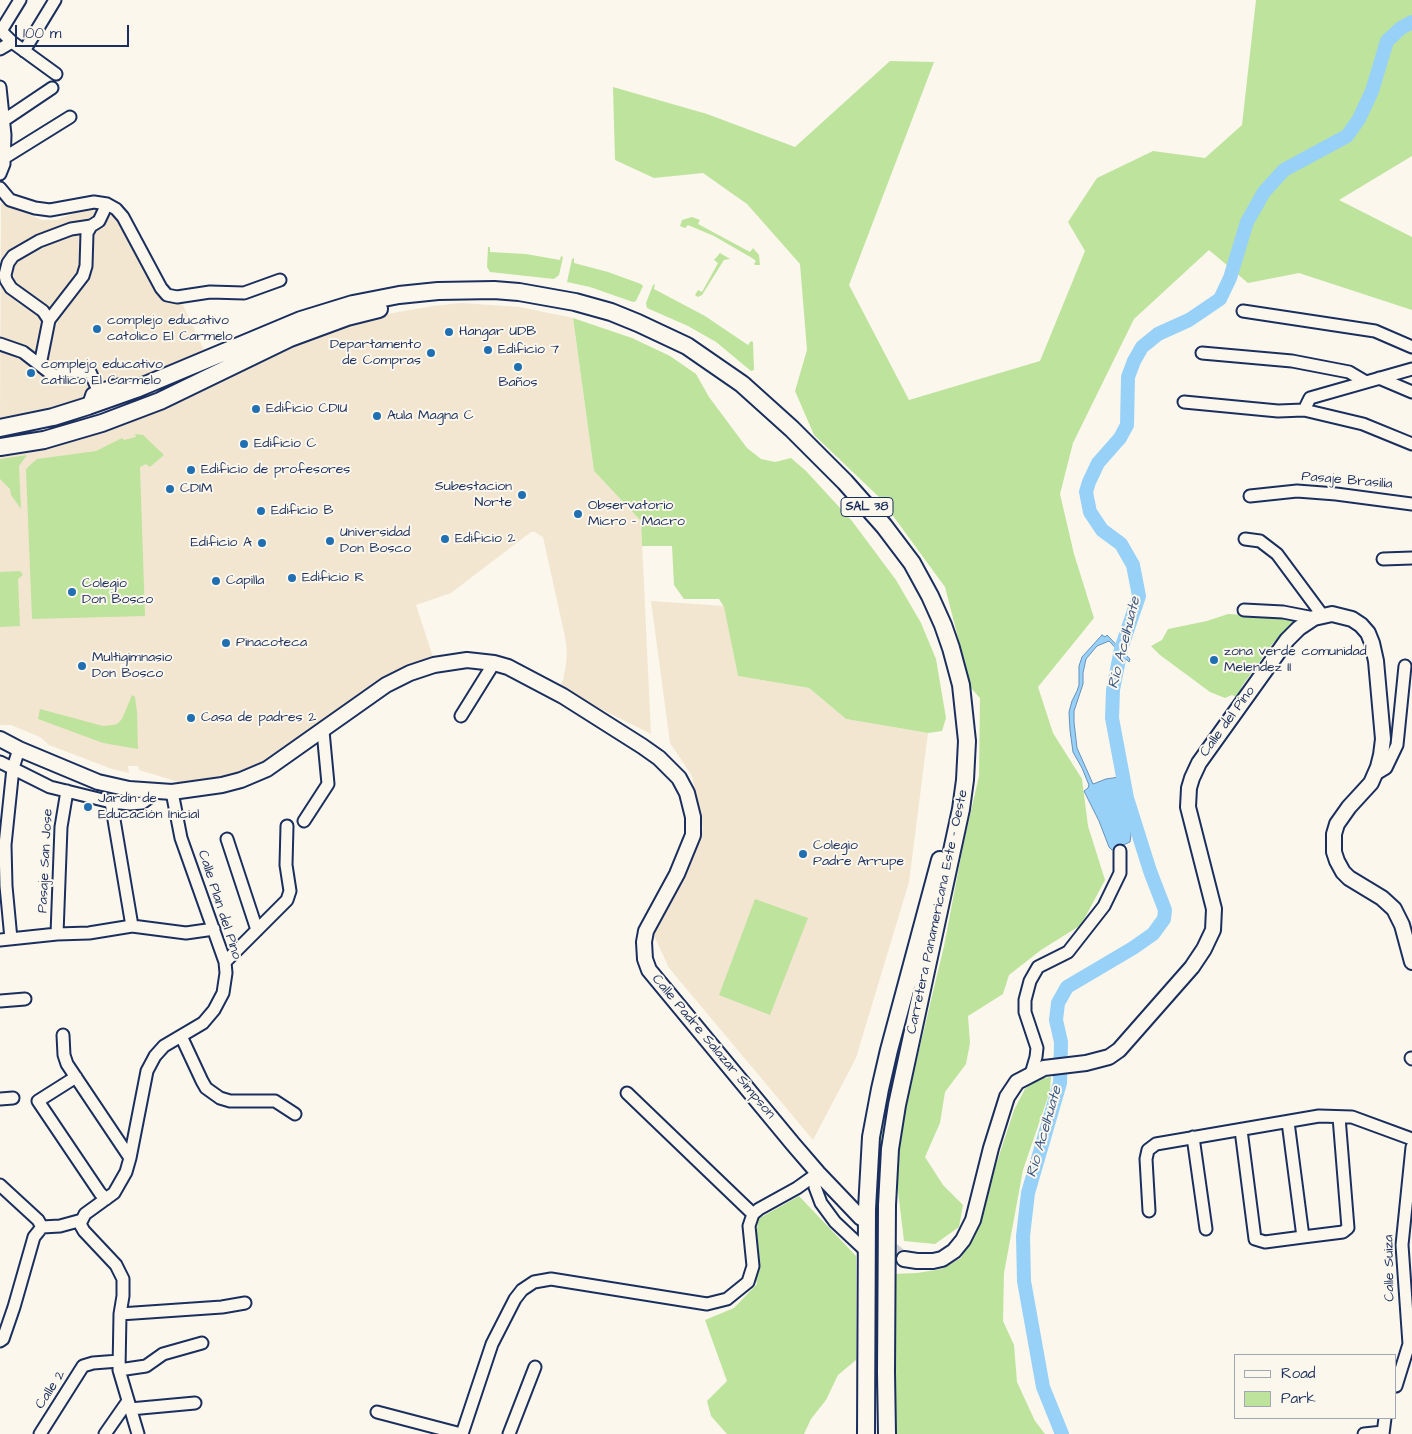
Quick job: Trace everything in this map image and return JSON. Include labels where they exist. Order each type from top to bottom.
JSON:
[{"type":"highway","name":"Carretera Panamericana Este - Oeste","points":[[0,428],[53,417],[88,406],[136,389],[301,320],[353,304],[412,293],[494,290],[548,296],[611,312],[687,346],[742,384],[792,429],[845,482],[895,540],[912,563],[930,596],[949,642],[963,698],[966,720],[967,760],[964,796],[892,1130],[888,1197],[887,1434]]},
{"type":"highway","name":"Carretera Panamericana Este - Oeste","points":[[0,447],[44,440],[67,434],[132,412],[209,378],[290,338],[347,318],[400,305],[432,301],[482,299],[542,304],[608,320],[661,343],[698,364],[727,384],[775,426],[866,519],[894,554],[907,574],[926,608],[942,651],[955,721],[956,771],[949,823],[889,1050],[871,1137],[868,1183],[866,1434]]},
{"type":"highway","points":[[867,1372],[869,1376],[876,1380],[884,1376],[886,1372]]},
{"type":"highway","points":[[866,1409],[871,1401],[876,1400],[887,1410]]},
{"type":"main road","points":[[1318,617],[1342,616],[1352,619],[1368,633],[1376,661],[1383,739],[1376,774],[1371,784],[1341,816],[1334,834],[1334,852],[1343,872],[1382,898],[1394,909],[1402,925],[1412,962]]},
{"type":"main road","name":"Calle del Pino","points":[[1031,1074],[1044,1068],[1086,1063],[1109,1057],[1127,1043],[1192,967],[1204,949],[1212,930],[1214,909],[1188,807],[1189,788],[1192,778],[1198,763],[1287,640],[1299,628],[1318,617]]},
{"type":"main road","name":"Calle Padre Salazar Simpson","points":[[0,739],[19,750],[98,782],[129,788],[172,792],[222,785],[255,775],[323,731],[386,685],[410,673],[434,665],[478,660],[494,663],[508,667],[563,696],[642,746],[666,764],[683,785],[693,817],[693,835],[677,874],[646,931],[644,959],[649,970],[818,1173],[861,1218]]},
{"type":"main road","points":[[904,1259],[916,1262],[942,1259],[954,1251],[963,1240],[973,1220],[991,1148],[1007,1097],[1017,1082],[1031,1074]]},
{"type":"street","points":[[20,0],[0,31],[56,74]]},
{"type":"street","points":[[24,51],[55,0]]},
{"type":"street","points":[[0,49],[12,42]]},
{"type":"street","points":[[0,87],[4,158],[0,174]]},
{"type":"street","points":[[2,122],[52,88]]},
{"type":"street","points":[[4,158],[70,117]]},
{"type":"street","points":[[0,188],[10,200],[35,208],[50,210],[94,202],[107,204],[116,209],[123,218],[161,288],[167,295],[177,297],[210,292],[244,293],[280,280]]},
{"type":"street","points":[[49,320],[43,311],[11,288],[5,275],[8,263],[13,256],[39,241],[72,229],[91,226],[99,221],[107,204]]},
{"type":"street","points":[[40,366],[49,320],[83,276],[86,266],[87,233],[91,226]]},
{"type":"street","points":[[1244,311],[1375,331],[1412,347]]},
{"type":"street","points":[[0,344],[23,352],[54,376],[70,371],[90,372],[98,390]]},
{"type":"street","points":[[1202,353],[1292,362],[1350,372],[1366,382]]},
{"type":"street","points":[[1304,410],[1310,398],[1412,369]]},
{"type":"street","points":[[1379,378],[1412,392]]},
{"type":"street","points":[[88,406],[92,394],[98,390],[117,385],[136,389]]},
{"type":"street","points":[[1184,402],[1278,411],[1304,410],[1363,424],[1412,444]]},
{"type":"street","name":"Pasaje Brasilia","points":[[1250,496],[1297,491],[1412,504]]},
{"type":"street","points":[[1245,539],[1260,542],[1276,554],[1318,617]]},
{"type":"street","points":[[1383,559],[1412,558]]},
{"type":"street","points":[[1244,610],[1283,612],[1318,617]]},
{"type":"street","points":[[460,716],[494,663]]},
{"type":"street","points":[[1376,774],[1386,768],[1397,745],[1405,666]]},
{"type":"street","points":[[304,821],[328,784],[323,731]]},
{"type":"street","points":[[19,750],[13,768],[2,845],[5,939],[57,934],[89,934],[132,926],[186,933],[214,929]]},
{"type":"street","points":[[0,762],[50,787],[111,802],[142,803],[150,798],[153,790]]},
{"type":"street","name":"Pasaje San Jose","points":[[57,934],[61,827],[67,790]]},
{"type":"street","name":"Calle Plan del Pino","points":[[82,1220],[85,1214],[114,1193],[122,1181],[130,1158],[149,1066],[161,1048],[203,1023],[218,1004],[223,993],[226,973],[224,962],[181,838],[172,792]]},
{"type":"street","points":[[111,802],[132,926]]},
{"type":"street","points":[[224,962],[287,900],[290,891],[286,865],[287,826]]},
{"type":"street","points":[[226,839],[257,930]]},
{"type":"street","points":[[1031,1074],[1037,1048],[1026,1012],[1026,1000],[1030,981],[1038,967],[1068,952],[1104,906],[1120,873],[1120,851]]},
{"type":"street","points":[[0,1001],[25,998]]},
{"type":"street","points":[[63,1035],[64,1055],[67,1064],[130,1158]]},
{"type":"street","points":[[181,1036],[206,1088],[220,1098],[275,1101],[295,1114]]},
{"type":"street","points":[[76,1077],[38,1101],[106,1200]]},
{"type":"street","points":[[626,1093],[753,1214]]},
{"type":"street","points":[[0,1100],[13,1098]]},
{"type":"street","points":[[1149,1211],[1146,1158],[1148,1150],[1156,1144],[1319,1116],[1352,1117],[1412,1139]]},
{"type":"street","points":[[1241,1130],[1255,1239],[1265,1242],[1343,1232],[1348,1228],[1339,1116]]},
{"type":"street","points":[[1288,1122],[1303,1237]]},
{"type":"street","points":[[1193,1137],[1206,1229]]},
{"type":"street","name":"Calle Suiza","points":[[1397,1383],[1410,1344],[1403,1271],[1407,1247],[1412,1148]]},
{"type":"street","points":[[818,1173],[815,1188],[820,1203],[835,1222],[867,1252]]},
{"type":"street","points":[[377,1412],[462,1434],[492,1344],[515,1299],[522,1290],[534,1282],[551,1279],[707,1304],[727,1299],[748,1282],[753,1266],[749,1226],[753,1214],[759,1208],[797,1188],[818,1173]]},
{"type":"street","points":[[0,1185],[38,1220],[42,1227]]},
{"type":"street","points":[[0,1341],[3,1339],[14,1307],[34,1237],[42,1227],[60,1226],[82,1220],[82,1228],[116,1265],[123,1279],[119,1365],[138,1434]]},
{"type":"street","points":[[120,1314],[222,1307],[245,1303]]},
{"type":"street","name":"Calle 2","points":[[40,1434],[83,1366],[93,1364],[146,1366],[163,1354],[202,1343]]},
{"type":"street","points":[[509,1434],[535,1367]]},
{"type":"street","points":[[105,1434],[129,1405],[196,1403]]},
{"type":"street","points":[[1364,1434],[1383,1433],[1385,1419]]},
{"type":"shaded area","name":"complejo educativo catolico El Carmelo","points":[[1,203],[42,220],[56,220],[75,213],[98,208],[118,217],[155,293],[162,300],[182,303],[206,354],[136,385],[41,413],[0,418]]},
{"type":"shaded area","name":"Universidad Don Bosco","points":[[461,303],[520,307],[573,318],[594,471],[641,521],[651,734],[559,688],[563,680],[566,664],[565,637],[543,537],[535,532],[531,532],[451,593],[416,605],[434,660],[263,768],[195,787],[139,770],[138,766],[128,766],[129,773],[112,769],[49,745],[40,737],[11,725],[0,725],[0,456],[49,448],[90,435],[219,382],[318,334],[357,321],[398,312]]},
{"type":"shaded area","name":"Colegio Padre Arrupe","points":[[651,601],[724,606],[738,676],[809,688],[846,719],[928,733],[909,882],[856,1058],[813,1140],[669,968],[651,929],[683,879],[703,829],[692,776],[670,743]]},
{"type":"green space","points":[[1256,0],[1412,0],[1412,156],[1339,200],[1412,237],[1412,310],[1299,273],[1248,283],[1209,250],[1134,319],[1073,443],[1060,494],[1074,554],[1094,618],[1038,687],[1053,733],[1082,779],[1088,826],[1105,880],[1081,925],[1041,950],[1009,975],[1003,994],[968,1016],[970,1043],[966,1064],[945,1092],[940,1123],[925,1157],[943,1185],[963,1205],[959,1227],[935,1244],[904,1241],[898,1191],[898,1138],[944,946],[963,846],[979,776],[980,698],[971,688],[945,587],[880,498],[814,435],[795,391],[807,350],[800,264],[747,204],[703,173],[654,178],[615,160],[613,87],[707,114],[795,147],[890,61],[934,62],[849,285],[909,400],[1040,361],[1085,251],[1068,222],[1097,178],[1153,151],[1205,158],[1242,125]]},
{"type":"green space","points":[[692,217],[700,220],[698,224],[750,252],[753,248],[759,255],[760,265],[755,265],[756,261],[752,258],[714,236],[688,225],[685,228],[680,226],[682,220]]},
{"type":"green space","points":[[488,247],[490,247],[490,252],[526,254],[560,260],[561,256],[563,257],[559,275],[554,279],[490,272],[487,267]]},
{"type":"green space","points":[[720,253],[730,259],[724,260],[702,295],[698,297],[695,295],[698,290],[702,292],[718,263],[714,260]]},
{"type":"green space","points":[[574,258],[574,263],[608,272],[641,284],[643,286],[636,301],[633,302],[590,287],[567,282],[572,259]]},
{"type":"green space","points":[[655,284],[654,289],[705,316],[748,345],[751,341],[753,342],[754,370],[751,371],[716,342],[688,326],[647,308],[646,303]]},
{"type":"green space","points":[[573,318],[632,338],[670,356],[696,374],[709,397],[747,448],[761,459],[775,462],[791,458],[806,471],[852,521],[896,580],[921,623],[936,659],[946,718],[942,731],[928,733],[846,719],[809,688],[738,676],[724,607],[719,599],[684,599],[674,585],[672,546],[642,546],[641,521],[594,471]]},
{"type":"green space","points":[[135,434],[143,435],[164,455],[150,467],[146,464],[140,467],[145,616],[32,619],[26,470],[37,459],[96,451],[122,438],[124,440],[136,437]]},
{"type":"green space","points":[[27,455],[19,466],[21,509],[11,495],[10,489],[0,479],[0,459]]},
{"type":"green space","points":[[20,571],[23,575],[18,579],[20,626],[0,627],[0,572]]},
{"type":"green space","name":"zona verde comunidad Melendez II","points":[[1228,614],[1298,620],[1273,643],[1242,686],[1238,698],[1232,695],[1225,698],[1210,692],[1160,655],[1151,646],[1162,640],[1168,629],[1207,621]]},
{"type":"green space","points":[[132,695],[135,697],[137,712],[138,749],[103,743],[38,719],[40,709],[103,726],[117,724],[122,719]]},
{"type":"green space","points":[[755,899],[808,918],[770,1015],[719,995]]},
{"type":"green space","points":[[919,974],[896,1090],[879,1376],[876,1377],[873,1375],[870,1272],[877,1128],[913,979]]},
{"type":"green space","points":[[1051,1077],[1050,1091],[1023,1170],[1004,1273],[1003,1321],[1014,1345],[1017,1382],[1035,1421],[1045,1434],[894,1434],[893,1274],[942,1269],[961,1258],[974,1232],[1014,1110],[1025,1089],[1037,1079]]},
{"type":"green space","points":[[799,1196],[856,1256],[856,1360],[838,1375],[826,1400],[811,1419],[804,1434],[727,1434],[711,1416],[707,1401],[727,1381],[705,1320],[734,1308],[757,1284],[753,1266],[758,1219]]},
{"type":"water","points":[[1102,635],[1105,637],[1107,635],[1130,659],[1129,662],[1109,641],[1097,646],[1086,659],[1083,684],[1074,711],[1074,722],[1077,748],[1093,784],[1119,777],[1132,827],[1130,842],[1112,850],[1084,791],[1089,785],[1073,752],[1069,712],[1079,685],[1079,666],[1082,657]]},
{"type":"waterway","name":"Río Acelhuate","points":[[1062,1434],[1043,1387],[1024,1281],[1023,1236],[1028,1193],[1060,1083],[1061,1042],[1056,1020],[1058,1003],[1067,987],[1153,934],[1164,919],[1165,910],[1150,871],[1127,798],[1112,718],[1113,690],[1121,649],[1139,596],[1133,565],[1121,544],[1102,530],[1090,512],[1086,492],[1098,463],[1120,438],[1127,425],[1128,377],[1142,347],[1158,334],[1189,320],[1220,299],[1230,278],[1247,222],[1264,192],[1284,170],[1347,136],[1359,119],[1372,91],[1387,41],[1401,28],[1412,22]]},
{"type":"tunnel","points":[[863,1220],[879,1238],[904,1259]]},
{"type":"place","name":"complejo educativo catolico El Carmelo","points":[[97,329]]},
{"type":"place","name":"Hangar UDB","points":[[449,332]]},
{"type":"place","name":"Edificio 7","points":[[488,350]]},
{"type":"place","name":"Departamento de Compras","points":[[431,353]]},
{"type":"place","name":"Baños","points":[[518,367]]},
{"type":"place","name":"complejo educativo catilico El Carmelo","points":[[31,373]]},
{"type":"place","name":"Edificio CDIU","points":[[256,409]]},
{"type":"place","name":"Aula Magna C","points":[[377,416]]},
{"type":"place","name":"Edificio C","points":[[244,444]]},
{"type":"place","name":"Edificio de profesores","points":[[191,470]]},
{"type":"place","name":"CDIM","points":[[170,489]]},
{"type":"place","name":"Subestacion Norte","points":[[522,495]]},
{"type":"place","name":"Edificio B","points":[[261,511]]},
{"type":"place","name":"Observatorio Micro - Macro","points":[[578,514]]},
{"type":"place","name":"Edificio 2","points":[[445,539]]},
{"type":"place","name":"Universidad Don Bosco","points":[[330,541]]},
{"type":"place","name":"Edificio A","points":[[262,543]]},
{"type":"place","name":"Edificio R","points":[[292,578]]},
{"type":"place","name":"Capilla","points":[[216,581]]},
{"type":"place","name":"Colegio Don Bosco","points":[[72,592]]},
{"type":"place","name":"Pinacoteca","points":[[226,643]]},
{"type":"place","name":"zona verde comunidad Melendez II","points":[[1214,660]]},
{"type":"place","name":"Multigimnasio Don Bosco","points":[[82,666]]},
{"type":"place","name":"Casa de padres 2","points":[[191,718]]},
{"type":"place","name":"Jardín de Educación Inicial","points":[[88,807]]},
{"type":"place","name":"Colegio Padre Arrupe","points":[[803,854]]}]
